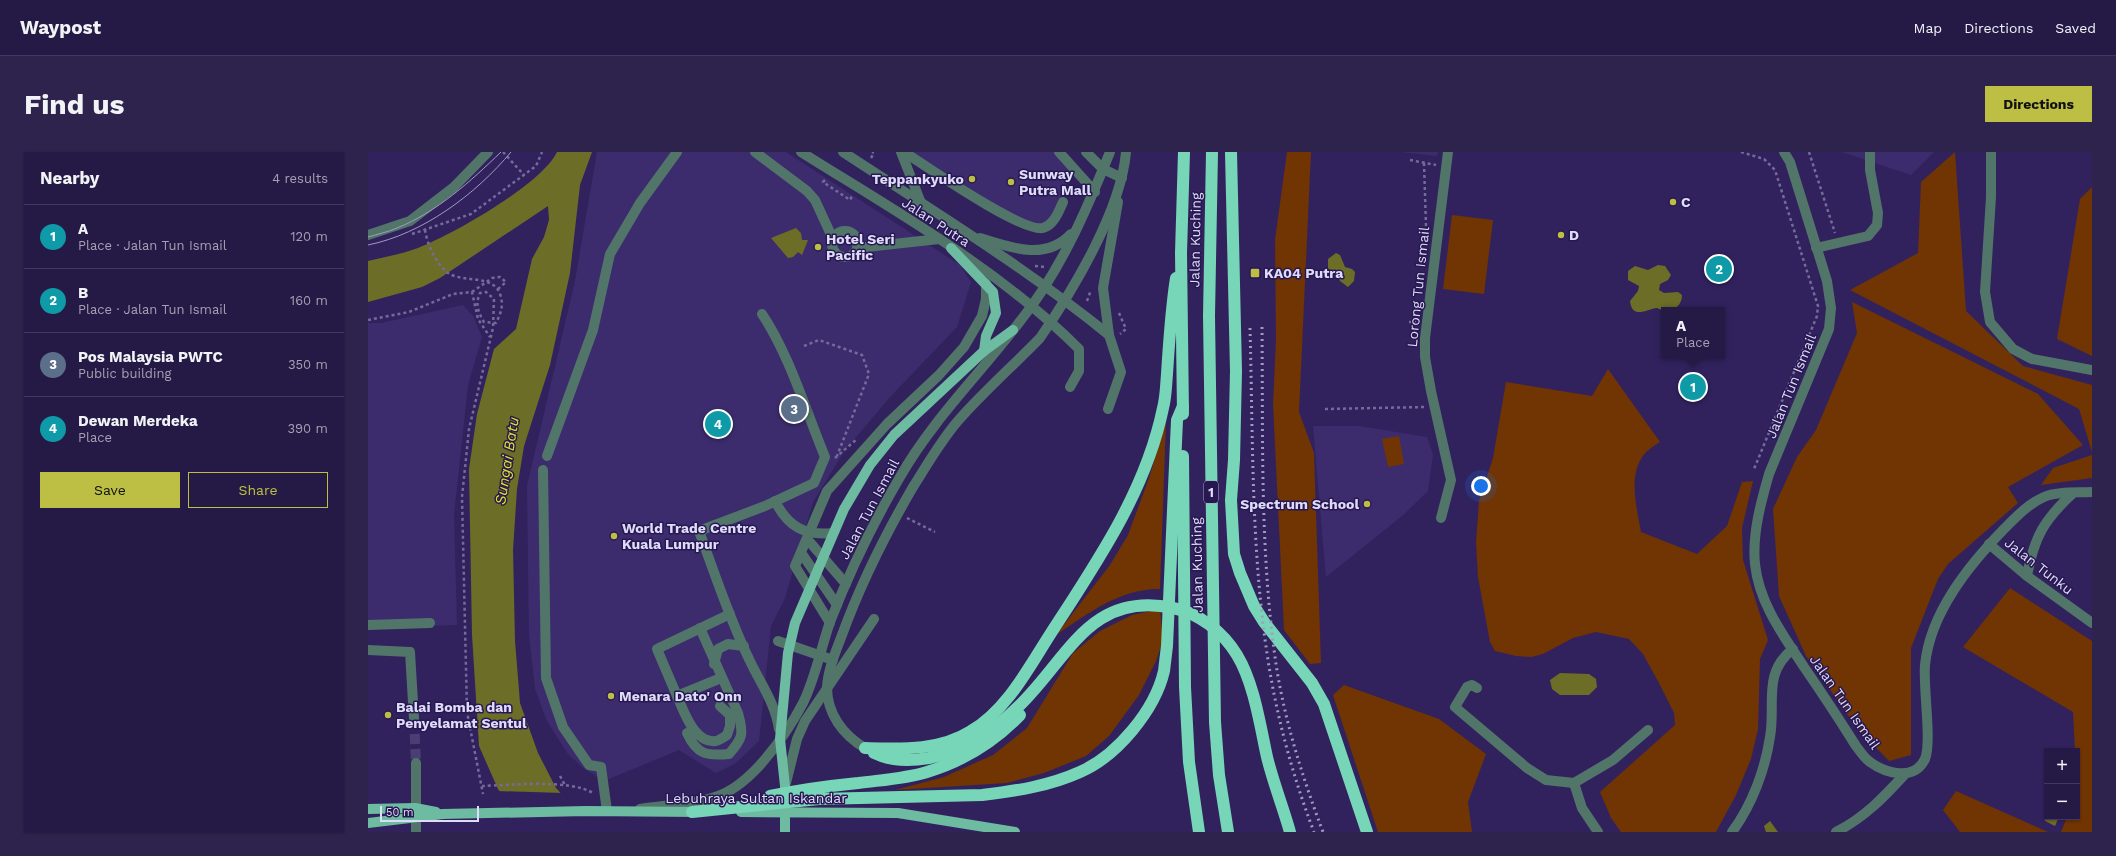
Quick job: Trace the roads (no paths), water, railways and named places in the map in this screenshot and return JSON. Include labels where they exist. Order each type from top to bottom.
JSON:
[{"type":"highway","name":"Jalan Kuching","points":[[1184,152],[1181,253],[1185,687],[1189,762],[1199,832]]},
{"type":"highway","name":"Jalan Kuching","points":[[1212,152],[1209,316],[1215,699],[1219,774],[1228,832]]},
{"type":"highway","points":[[1231,152],[1236,371],[1234,460],[1231,500],[1234,554],[1240,573],[1254,606],[1264,622],[1312,683],[1324,704],[1367,832]]},
{"type":"highway","points":[[865,748],[904,749],[925,747],[951,742],[972,731],[1004,702],[1026,671],[1090,572],[1134,496],[1153,445],[1164,407],[1171,309],[1181,253]]},
{"type":"highway","points":[[692,812],[818,799],[982,795],[1009,792],[1038,786],[1082,771],[1114,749],[1135,727],[1155,694],[1163,672],[1167,646],[1177,420],[1183,406]]},
{"type":"highway","points":[[865,748],[878,755],[915,760],[953,751],[977,739],[1008,716],[1021,704],[1079,636],[1099,620],[1119,610],[1140,604],[1157,605],[1183,610],[1199,617],[1216,630],[1237,654],[1244,668],[1250,686],[1268,759],[1290,832]]},
{"type":"highway","points":[[692,812],[810,788],[886,780],[933,770],[992,741],[1022,713],[1055,664]]},
{"type":"main road","points":[[951,248],[993,292],[996,313],[986,336],[984,351]]},
{"type":"main road","points":[[785,832],[785,786],[779,740],[788,653],[795,623],[834,533],[857,486],[894,435],[984,351],[1013,330]]},
{"type":"main road","points":[[368,809],[416,813]]},
{"type":"main road","name":"Lebuhraya Sultan Iskandar","points":[[416,813],[443,814],[607,811],[898,813],[1015,832]]},
{"type":"main road","points":[[368,823],[416,813]]},
{"type":"street","points":[[368,235],[410,221],[454,187],[488,152]]},
{"type":"street","points":[[547,456],[591,337],[610,254],[640,203],[677,152]]},
{"type":"street","points":[[754,152],[807,191],[815,200],[833,239],[832,247],[840,256],[848,256],[857,248],[939,240]]},
{"type":"street","name":"Jalan Putra","points":[[801,152],[939,240],[1032,305],[1079,349],[1079,371],[1070,387]]},
{"type":"street","name":"Jalan Putra","points":[[843,152],[968,233],[1064,300],[1109,335]]},
{"type":"street","points":[[903,152],[921,202]]},
{"type":"street","points":[[903,152],[995,209],[1030,227],[1043,228],[1048,225],[1059,212],[1063,202]]},
{"type":"street","points":[[1059,152],[1076,173],[1095,192]]},
{"type":"street","points":[[1086,152],[1103,169],[1122,178]]},
{"type":"street","name":"Jalan Tun Ismail","points":[[618,812],[715,798],[729,791],[750,774],[779,740],[804,701],[837,604],[878,518],[922,442],[953,400],[1013,330],[1032,305],[1079,225],[1095,192],[1110,152]]},
{"type":"street","name":"Jalan Tun Ismail","points":[[865,748],[852,740],[840,728],[831,709],[827,688],[833,660],[857,594],[880,545],[929,461],[957,422],[1040,338],[1051,322],[1099,236],[1118,192],[1126,152]]},
{"type":"street","name":"Lorong Tun Ismail","points":[[1441,518],[1451,480],[1425,357],[1425,338],[1448,152]]},
{"type":"street","name":"Jalan Tun Ismail","points":[[1784,152],[1790,162],[1830,297],[1830,324],[1769,474],[1758,526],[1755,555],[1759,585],[1778,626],[1792,650],[1863,754],[1870,761],[1887,772],[1905,774]]},
{"type":"street","points":[[1816,248],[1868,236],[1877,225],[1878,213],[1870,170],[1870,152]]},
{"type":"street","points":[[1991,152],[1991,197],[1985,292],[1990,322],[2013,349],[2032,359],[2092,370]]},
{"type":"street","points":[[1108,409],[1121,372],[1109,335],[1103,288],[1116,216],[1118,192]]},
{"type":"street","points":[[968,233],[1008,248],[1037,251],[1046,250],[1065,240],[1079,225]]},
{"type":"street","points":[[833,239],[843,232],[852,233],[857,240],[857,248]]},
{"type":"street","points":[[830,623],[795,566],[808,540],[827,491],[887,424],[939,375],[964,347],[982,316],[986,299],[986,283]]},
{"type":"street","points":[[762,314],[772,329],[781,349],[825,457],[814,483],[775,501],[699,531],[730,614],[744,646],[749,664],[772,701],[777,716],[779,740]]},
{"type":"street","points":[[543,470],[546,678],[563,727],[589,764],[601,767],[607,796],[607,811]]},
{"type":"street","points":[[1836,832],[1857,820],[1882,799],[1905,774],[1915,769],[1924,759],[1927,740],[1924,684],[1929,641],[1939,617],[1962,578],[1989,544],[2032,503],[2046,496],[2092,492]]},
{"type":"street","points":[[2027,576],[2032,551],[2042,530],[2055,510],[2073,493]]},
{"type":"street","points":[[775,501],[783,516],[799,529],[817,534],[834,533]]},
{"type":"street","points":[[808,540],[846,584]]},
{"type":"street","name":"Jalan Tunku","points":[[1989,544],[2027,576],[2092,623]]},
{"type":"street","points":[[802,554],[837,604]]},
{"type":"street","points":[[720,706],[730,715],[730,726],[727,735],[716,741],[706,739],[697,733],[677,696],[656,649],[730,614]]},
{"type":"street","points":[[785,786],[797,739],[805,721],[874,619]]},
{"type":"street","points":[[368,625],[430,624]]},
{"type":"street","points":[[687,733],[692,744],[708,756],[729,754],[740,742],[742,727],[738,713],[714,664],[700,628]]},
{"type":"street","points":[[778,642],[833,660]]},
{"type":"street","points":[[714,664],[718,649],[728,644],[744,646]]},
{"type":"street","points":[[368,650],[410,652],[414,719]]},
{"type":"street","name":"Jalan Tun Ismail","points":[[1732,832],[1748,806],[1766,757],[1773,717],[1773,687],[1775,670],[1782,658],[1792,650]]},
{"type":"street","points":[[677,696],[721,678]]},
{"type":"street","points":[[1477,688],[1472,685],[1467,687],[1455,704],[1457,709],[1527,768],[1546,780],[1574,783],[1613,760],[1648,730]]},
{"type":"street","points":[[416,763],[416,832]]},
{"type":"street","points":[[1574,783],[1578,800],[1589,821],[1598,832]]},
{"type":"water","name":"Sungai Batu","points":[[557,152],[592,152],[580,185],[570,273],[550,365],[524,446],[517,489],[513,550],[515,641],[520,703],[538,753],[556,788],[597,832],[526,832],[498,789],[479,746],[472,635],[469,469],[477,414],[494,349],[516,329],[532,259],[544,237],[549,220],[548,206],[440,278],[422,287],[368,302],[368,261],[400,254],[418,248],[473,220],[495,207],[534,179],[548,165]]},
{"type":"water","points":[[796,228],[801,233],[802,240],[808,240],[802,255],[798,252],[793,257],[788,258],[771,238]]},
{"type":"water","points":[[1336,253],[1340,255],[1345,267],[1352,269],[1355,272],[1354,281],[1348,287],[1340,281],[1336,272],[1328,269],[1328,259]]},
{"type":"water","points":[[1658,265],[1665,266],[1671,275],[1668,280],[1660,284],[1659,290],[1664,293],[1678,292],[1682,295],[1680,304],[1677,307],[1661,307],[1661,309],[1657,308],[1637,312],[1631,307],[1630,301],[1638,291],[1639,286],[1628,280],[1628,271],[1635,266],[1648,270]]},
{"type":"water","points":[[1560,673],[1589,674],[1596,679],[1597,687],[1589,695],[1560,695],[1552,689],[1550,680]]},
{"type":"water","points":[[2045,820],[2058,820],[2055,826]]},
{"type":"water","points":[[1770,821],[1778,832],[1766,832],[1764,826]]},
{"type":"tunnel","points":[[414,719],[416,763]]},
{"type":"tram line","points":[[368,237],[394,229],[412,221],[440,205],[478,174],[501,152]]},
{"type":"tram line","points":[[368,245],[388,240],[409,232],[447,210],[482,183],[511,152]]},
{"type":"railway","points":[[1262,327],[1263,492],[1270,616],[1278,679],[1288,724],[1323,832]]},
{"type":"railway","points":[[1250,328],[1254,494],[1258,578],[1262,619],[1268,660],[1281,725],[1299,790],[1314,832]]},
{"type":"place","name":"Teppankyuko","points":[[972,179]]},
{"type":"place","name":"Sunway Putra Mall","points":[[1011,182]]},
{"type":"place","name":"C","points":[[1673,202]]},
{"type":"place","name":"D","points":[[1561,235]]},
{"type":"place","name":"Hotel Seri Pacific","points":[[818,247]]},
{"type":"place","name":"B","points":[[1719,269]]},
{"type":"place","name":"KA04 Putra","points":[[1255,273]]},
{"type":"place","name":"A","points":[[1693,387]]},
{"type":"place","name":"Pos Malaysia PWTC","points":[[794,409]]},
{"type":"place","name":"Dewan Merdeka","points":[[718,424]]},
{"type":"place","name":"Spectrum School","points":[[1367,504]]},
{"type":"place","name":"World Trade Centre Kuala Lumpur","points":[[614,536]]},
{"type":"place","name":"Menara Dato' Onn","points":[[611,696]]},
{"type":"place","name":"Balai Bomba dan Penyelamat Sentul","points":[[388,715]]}]
